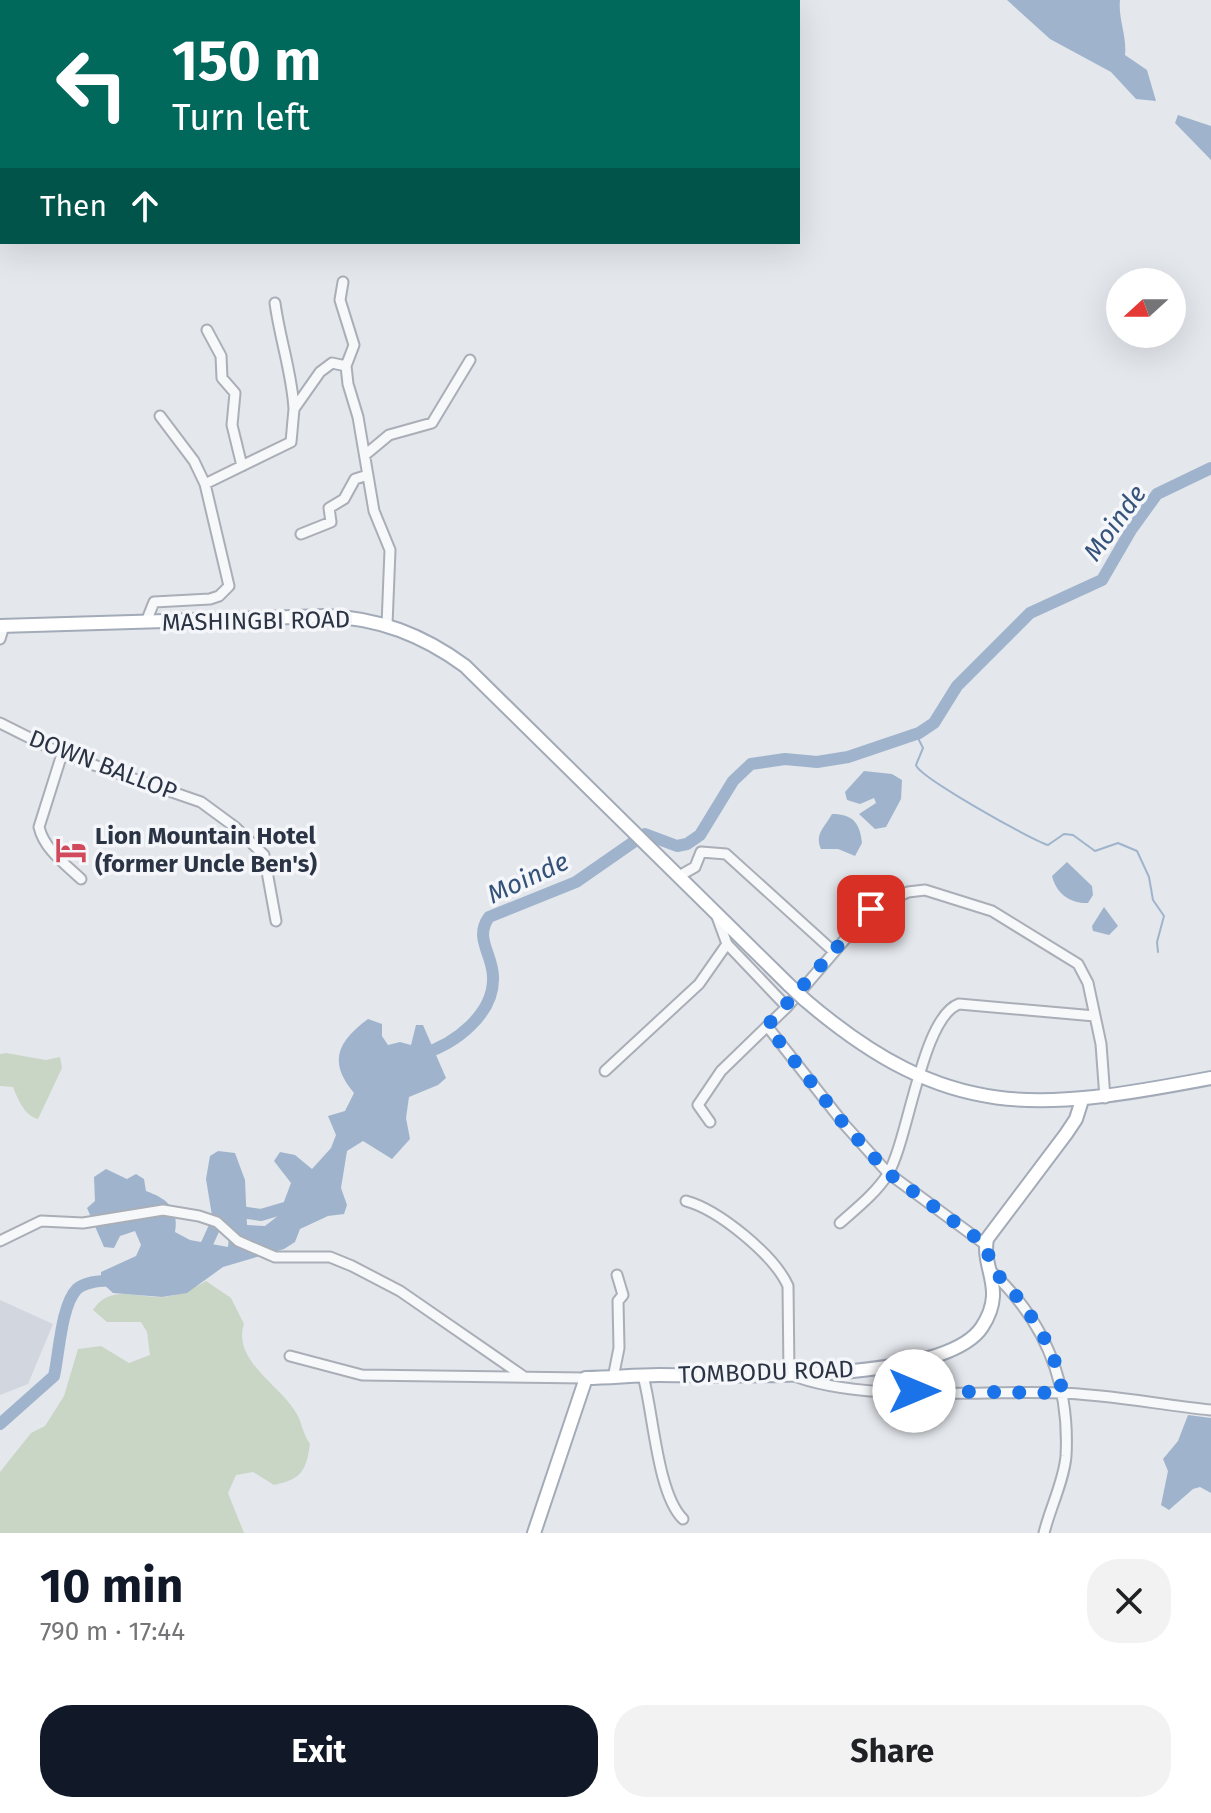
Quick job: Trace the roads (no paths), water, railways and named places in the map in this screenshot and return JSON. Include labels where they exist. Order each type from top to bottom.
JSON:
[{"type":"main road","name":"MASHINGBI ROAD","points":[[1,630],[326,616],[387,625],[445,651],[465,666],[679,876]]},
{"type":"main road","points":[[679,876],[789,985],[853,1041],[918,1075],[985,1097],[1029,1102],[1105,1098],[1211,1078]]},
{"type":"main road","points":[[986,1245],[991,1231],[1076,1119],[1082,1100]]},
{"type":"main road","name":"TOMBODU ROAD","points":[[586,1378],[789,1374],[908,1363],[960,1346],[982,1327],[990,1310],[993,1273],[986,1245]]},
{"type":"main road","points":[[534,1533],[586,1378]]},
{"type":"street","points":[[343,282],[340,300],[354,345],[346,366],[374,511],[390,550],[387,625]]},
{"type":"street","points":[[205,484],[291,442],[294,409],[292,374],[280,342],[275,303]]},
{"type":"street","points":[[207,330],[221,356],[222,378],[235,393],[232,425],[242,466]]},
{"type":"street","points":[[365,455],[389,435],[432,423],[470,360]]},
{"type":"street","points":[[294,409],[320,372],[332,363],[346,366]]},
{"type":"street","points":[[146,622],[148,609],[154,602],[210,599],[219,596],[229,586],[205,484],[194,461],[160,416]]},
{"type":"street","points":[[301,534],[331,522],[329,508],[344,499],[355,479],[368,475]]},
{"type":"street","name":"DOWN BALLOP","points":[[0,723],[62,754],[201,802],[235,827],[264,855],[276,921]]},
{"type":"street","points":[[62,754],[39,827],[42,838],[52,851],[81,879]]},
{"type":"street","points":[[679,876],[695,867],[701,852],[726,854],[832,950]]},
{"type":"street","points":[[710,1122],[698,1105],[721,1071],[787,1007],[832,950],[871,909],[908,892],[925,890],[992,911],[1065,954],[1085,973],[1095,1016],[1105,1098]]},
{"type":"street","points":[[716,914],[727,944],[787,1007]]},
{"type":"street","points":[[605,1071],[699,984],[727,944]]},
{"type":"street","points":[[840,1223],[875,1191],[888,1173],[914,1101],[918,1075],[944,1014],[959,1004],[1038,1014],[1095,1016]]},
{"type":"street","points":[[767,1026],[844,1124],[888,1173],[986,1245]]},
{"type":"street","points":[[686,1201],[741,1234],[782,1273],[788,1286],[789,1374],[817,1382],[880,1390],[1062,1393],[1211,1410]]},
{"type":"street","points":[[0,1241],[41,1221],[83,1223],[163,1210],[199,1216],[217,1222],[238,1241],[275,1257],[330,1257],[362,1270],[400,1291],[523,1376]]},
{"type":"street","points":[[993,1273],[1012,1291],[1041,1331],[1056,1362],[1062,1393],[1066,1457],[1044,1533]]},
{"type":"street","points":[[613,1378],[619,1348],[618,1301],[623,1295],[617,1275]]},
{"type":"street","points":[[290,1356],[362,1375],[586,1378]]},
{"type":"street","points":[[643,1376],[655,1450],[674,1509],[683,1519]]},
{"type":"water","points":[[1007,0],[1120,0],[1125,55],[1147,70],[1156,101],[1136,99],[1111,72],[1050,39]]},
{"type":"water","points":[[1178,115],[1211,126],[1211,160],[1175,123]]},
{"type":"water","points":[[864,771],[892,774],[902,780],[901,799],[886,827],[875,829],[859,814],[876,803],[874,798],[860,804],[847,800],[845,792]]},
{"type":"water","points":[[832,814],[850,818],[857,825],[862,843],[855,856],[838,849],[821,849],[820,835]]},
{"type":"water","points":[[1067,862],[1092,886],[1093,895],[1088,903],[1070,899],[1060,892],[1054,882],[1052,876]]},
{"type":"water","points":[[1104,907],[1118,926],[1109,935],[1093,931],[1092,926]]},
{"type":"water","points":[[368,1019],[382,1024],[382,1036],[388,1045],[400,1042],[411,1045],[416,1025],[423,1025],[446,1078],[438,1085],[409,1097],[406,1118],[410,1139],[392,1159],[363,1141],[347,1151],[341,1188],[347,1205],[344,1214],[328,1216],[300,1229],[295,1242],[284,1249],[223,1267],[187,1293],[162,1297],[113,1293],[101,1282],[101,1272],[136,1256],[141,1245],[135,1231],[120,1236],[114,1248],[104,1247],[87,1208],[95,1201],[94,1177],[106,1169],[127,1179],[136,1174],[144,1179],[146,1191],[170,1206],[175,1217],[175,1232],[190,1240],[228,1247],[229,1236],[213,1222],[206,1179],[210,1156],[218,1151],[235,1153],[245,1180],[247,1225],[265,1226],[279,1215],[291,1183],[274,1161],[280,1152],[295,1155],[312,1169],[331,1148],[336,1135],[328,1116],[345,1111],[354,1093],[341,1072],[340,1053],[349,1036]]},
{"type":"water","points":[[1188,1415],[1211,1418],[1211,1493],[1200,1487],[1193,1489],[1169,1510],[1161,1505],[1168,1471],[1163,1459],[1178,1441]]},
{"type":"waterway","name":"Moinde","points":[[422,1054],[447,1043],[471,1026],[487,1003],[493,976],[483,932],[489,917],[576,882],[645,834],[677,846],[687,844],[700,835],[733,781],[751,764],[785,759],[817,762],[848,757],[919,733],[934,723],[957,686],[1030,613],[1102,580],[1131,530],[1157,494],[1211,468]]},
{"type":"waterway","points":[[916,734],[923,748],[916,765],[922,772],[1021,832],[1048,845],[1064,834],[1073,835],[1095,851],[1118,843],[1137,851],[1149,877],[1153,900],[1164,916],[1157,942],[1158,952]]},
{"type":"waterway","name":"Moinde","points":[[201,1257],[220,1215],[227,1210],[261,1215],[295,1205]]},
{"type":"waterway","name":"Moinde","points":[[0,1424],[54,1376],[67,1306],[77,1289],[89,1283],[114,1280]]},
{"type":"place","name":"Lion Mountain Hotel (former Uncle Ben's)","points":[[71,850]]}]
